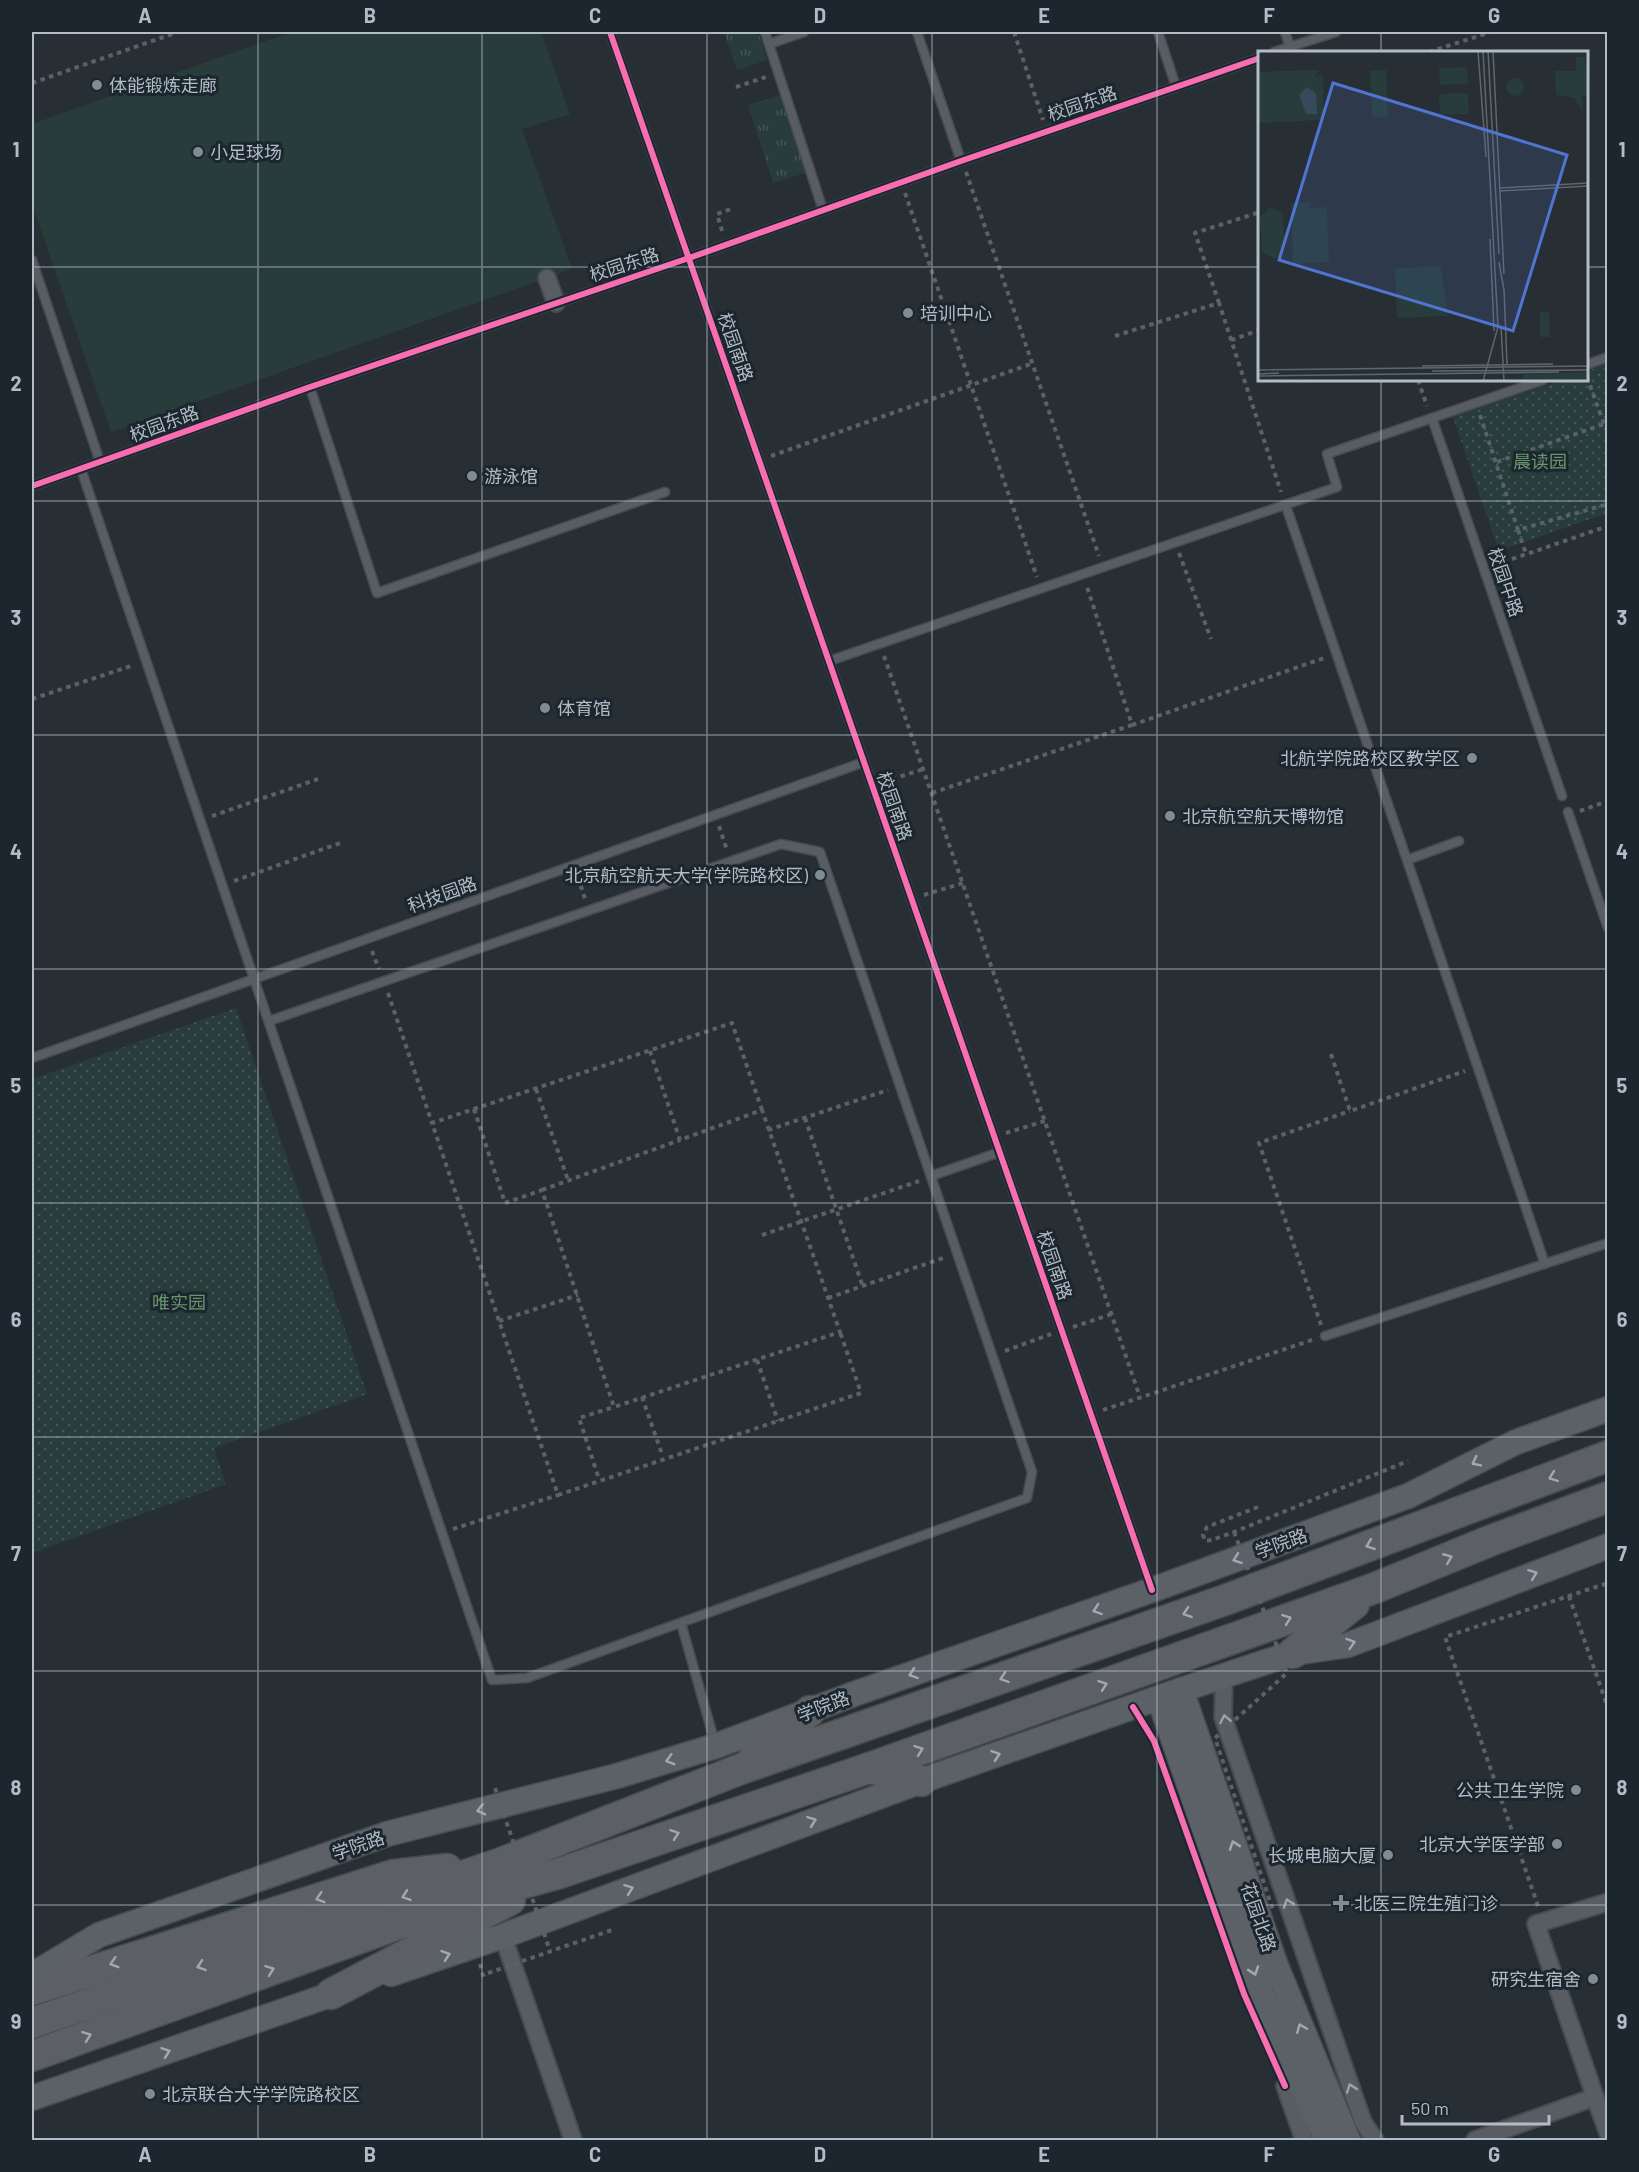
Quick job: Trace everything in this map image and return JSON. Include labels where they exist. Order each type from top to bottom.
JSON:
[{"type":"highway","name":"学院路","points":[[32,2023],[501,1863],[741,1769],[1225,1600],[1608,1456]]},
{"type":"highway","points":[[32,2056],[477,1896],[560,1873],[869,1768],[1375,1588],[1492,1540],[1608,1497]]},
{"type":"highway","points":[[1293,1653],[1375,1588]]},
{"type":"highway","points":[[741,1769],[810,1711]]},
{"type":"highway","points":[[869,1768],[921,1781]]},
{"type":"highway","points":[[32,1990],[393,1875],[501,1863]]},
{"type":"highway","points":[[331,1994],[560,1873]]},
{"type":"street","points":[[547,278],[556,303]]},
{"type":"street","name":"学院路","points":[[32,1975],[99,1935],[387,1834],[617,1776],[716,1746],[1152,1590],[1408,1496],[1516,1442],[1608,1409]]},
{"type":"street","points":[[32,2098],[503,1936],[921,1781],[1224,1675],[1293,1653],[1348,1644],[1608,1546]]},
{"type":"street","points":[[1224,1675],[1223,1717],[1363,2122],[1376,2140]]},
{"type":"street","name":"花园北路","points":[[1170,1694],[1262,1996],[1327,2140]]},
{"type":"street","name":"花园北路","points":[[1170,1694],[1276,1966],[1348,2140]]},
{"type":"street","points":[[1608,1902],[1536,1924],[1608,2133]]},
{"type":"street","points":[[503,1936],[573,2140]]},
{"type":"street","points":[[1285,2086],[1304,2140]]},
{"type":"street","points":[[1475,2140],[1595,2097]]},
{"type":"lane","name":"校园南路","points":[[610,32],[1152,1590]]},
{"type":"lane","points":[[765,32],[823,210]]},
{"type":"lane","points":[[769,44],[804,32]]},
{"type":"lane","points":[[917,32],[961,161]]},
{"type":"lane","points":[[1158,32],[1176,87]]},
{"type":"lane","points":[[1285,32],[1290,47]]},
{"type":"lane","points":[[1277,51],[1336,32]]},
{"type":"lane","name":"校园东路","points":[[32,486],[310,387],[689,258],[1258,59]]},
{"type":"lane","points":[[32,260],[100,462]]},
{"type":"lane","points":[[1588,365],[1608,357]]},
{"type":"lane","points":[[829,661],[1337,487],[1327,454],[1540,381]]},
{"type":"lane","points":[[310,387],[377,594],[665,492]]},
{"type":"lane","name":"校园中路","points":[[1432,418],[1562,796]]},
{"type":"lane","points":[[81,469],[492,1680],[527,1678],[1028,1497],[1032,1472],[820,852],[782,844],[269,1021]]},
{"type":"lane","points":[[1286,506],[1545,1264]]},
{"type":"lane","name":"科技园路","points":[[32,1058],[864,762]]},
{"type":"lane","points":[[1568,814],[1608,928]]},
{"type":"lane","points":[[1407,860],[1459,841]]},
{"type":"lane","points":[[931,1176],[1000,1152]]},
{"type":"lane","points":[[1325,1336],[1608,1243]]},
{"type":"lane","points":[[681,1623],[716,1746]]},
{"type":"path","points":[[32,83],[178,32]]},
{"type":"path","points":[[1014,32],[1044,121]]},
{"type":"path","points":[[1432,51],[1491,32]]},
{"type":"path","points":[[736,87],[778,72]]},
{"type":"path","points":[[961,161],[1034,363],[1104,568]]},
{"type":"path","points":[[901,183],[1042,589]]},
{"type":"path","points":[[722,231],[717,214],[731,209]]},
{"type":"path","points":[[1258,213],[1195,232],[1286,506]]},
{"type":"path","points":[[1115,336],[1219,303]]},
{"type":"path","points":[[1231,340],[1258,331]]},
{"type":"path","points":[[759,460],[972,387],[1034,363]]},
{"type":"path","points":[[1497,462],[1606,426],[1588,379]]},
{"type":"path","points":[[1418,381],[1432,418]]},
{"type":"path","points":[[1476,403],[1526,554]]},
{"type":"path","points":[[1518,530],[1608,504]]},
{"type":"path","points":[[1484,568],[1608,526]]},
{"type":"path","points":[[1175,543],[1211,639]]},
{"type":"path","points":[[1083,575],[1132,725]]},
{"type":"path","points":[[880,644],[1140,1397]]},
{"type":"path","points":[[932,793],[1336,654]]},
{"type":"path","points":[[32,699],[146,661]]},
{"type":"path","points":[[892,779],[924,769]]},
{"type":"path","points":[[200,820],[318,779]]},
{"type":"path","points":[[1568,814],[1608,801]]},
{"type":"path","points":[[715,814],[731,862]]},
{"type":"path","points":[[222,885],[340,843]]},
{"type":"path","points":[[574,864],[589,911]]},
{"type":"path","points":[[912,899],[963,883]]},
{"type":"path","points":[[367,939],[384,982],[558,1495]]},
{"type":"path","points":[[432,1123],[732,1023],[861,1393],[442,1533]]},
{"type":"path","points":[[650,1051],[680,1140]]},
{"type":"path","points":[[1331,1054],[1350,1110]]},
{"type":"path","points":[[1091,1415],[1325,1336],[1259,1143],[1478,1067]]},
{"type":"path","points":[[768,1130],[900,1086]]},
{"type":"path","points":[[536,1089],[568,1180]]},
{"type":"path","points":[[474,1110],[505,1203],[762,1110]]},
{"type":"path","points":[[805,1118],[863,1287]]},
{"type":"path","points":[[994,1136],[1045,1121]]},
{"type":"path","points":[[762,1235],[913,1183]]},
{"type":"path","points":[[542,1190],[614,1407]]},
{"type":"path","points":[[828,1298],[957,1253]]},
{"type":"path","points":[[499,1321],[578,1295]]},
{"type":"path","points":[[598,1476],[579,1418],[840,1332]]},
{"type":"path","points":[[758,1360],[778,1421]]},
{"type":"path","points":[[642,1397],[662,1454]]},
{"type":"path","points":[[1258,1507],[1207,1527],[1203,1535],[1205,1540],[1212,1540],[1234,1532],[1408,1461]]},
{"type":"path","points":[[1234,1532],[1287,1673],[1215,1738],[1273,1910]]},
{"type":"path","points":[[1543,1922],[1445,1637],[1608,1583]]},
{"type":"path","points":[[1569,1596],[1608,1708]]},
{"type":"path","points":[[495,1788],[550,1951]]},
{"type":"path","points":[[488,1972],[612,1930]]},
{"type":"green space","points":[[291,32],[541,32],[570,114],[522,129],[572,269],[111,432],[32,204],[32,124]]},
{"type":"green space","points":[[724,32],[758,32],[767,60],[737,70]]},
{"type":"green space","points":[[782,95],[790,125],[796,134],[794,137],[796,143],[800,145],[808,172],[773,183],[748,105]]},
{"type":"green space","name":"晨读园","points":[[1607,364],[1607,513],[1499,551],[1453,417],[1560,381],[1588,381],[1588,371]]},
{"type":"green space","name":"唯实园","points":[[236,1008],[367,1394],[214,1448],[226,1484],[32,1553],[32,1079]]},
{"type":"cycle path","points":[[610,32],[1152,1590]]},
{"type":"cycle path","points":[[32,486],[310,387],[689,258],[1258,59]]},
{"type":"cycle path","points":[[1133,1707],[1154,1741],[1244,1994],[1285,2086]]},
{"type":"place","name":"体能锻炼走廊","points":[[97,85]]},
{"type":"place","name":"小足球场","points":[[198,152]]},
{"type":"place","name":"培训中心","points":[[908,313]]},
{"type":"place","name":"游泳馆","points":[[472,476]]},
{"type":"place","name":"体育馆","points":[[545,708]]},
{"type":"place","name":"北航学院路校区教学区","points":[[1472,758]]},
{"type":"place","name":"北京航空航天博物馆","points":[[1170,816]]},
{"type":"place","name":"北京航空航天大学(学院路校区)","points":[[820,875]]},
{"type":"place","name":"公共卫生学院","points":[[1576,1790]]},
{"type":"place","name":"北京大学医学部","points":[[1557,1844]]},
{"type":"place","name":"长城电脑大厦","points":[[1388,1855]]},
{"type":"place","name":"北医三院生殖门诊","points":[[1341,1903]]},
{"type":"place","name":"研究生宿舍","points":[[1593,1979]]},
{"type":"place","name":"北京联合大学学院路校区","points":[[150,2094]]}]
